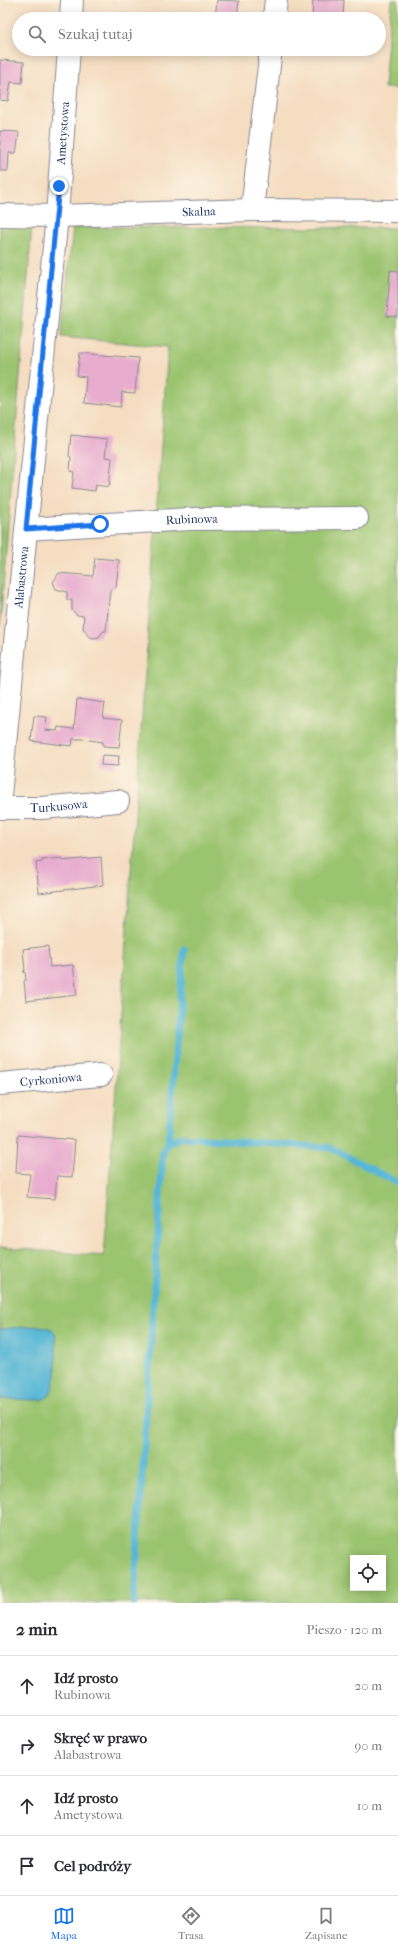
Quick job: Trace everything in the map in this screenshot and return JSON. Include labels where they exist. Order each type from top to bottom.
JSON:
[{"type":"street","points":[[71,12],[72,0]]},
{"type":"street","points":[[275,12],[276,0]]},
{"type":"street","name":"Ametystowa","points":[[57,216],[68,56]]},
{"type":"street","points":[[252,210],[270,56]]},
{"type":"street","name":"Skalna","points":[[0,215],[57,216],[252,210],[398,211]]},
{"type":"street","name":"Alabastrowa","points":[[0,795],[57,216]]},
{"type":"street","name":"Rubinowa","points":[[26,529],[190,519],[357,518]]},
{"type":"street","name":"Turkusowa","points":[[0,808],[42,808],[118,801]]},
{"type":"street","name":"Cyrkoniowa","points":[[0,1084],[102,1075]]},
{"type":"green space","points":[[391,0],[398,0],[398,88],[384,88]]},
{"type":"green space","points":[[0,226],[32,226],[0,626]]},
{"type":"green space","points":[[73,227],[398,228],[398,1603],[0,1603],[0,1247],[104,1256],[168,347],[61,337]]},
{"type":"water","points":[[39,1326],[49,1328],[55,1333],[56,1339],[56,1376],[50,1395],[42,1400],[0,1399],[0,1329]]},
{"type":"building","points":[[217,0],[239,1],[238,12],[216,12]]},
{"type":"building","points":[[313,0],[344,0],[343,12],[312,12]]},
{"type":"building","points":[[0,60],[24,62],[22,83],[11,82],[8,101],[0,100]]},
{"type":"building","points":[[0,131],[18,132],[19,134],[16,153],[9,153],[8,171],[0,171]]},
{"type":"building","points":[[390,270],[398,271],[398,317],[387,316]]},
{"type":"building","points":[[80,353],[138,358],[135,393],[122,392],[121,407],[84,403],[86,377],[77,376]]},
{"type":"building","points":[[71,435],[107,439],[105,457],[112,458],[109,487],[96,485],[95,491],[72,488],[74,472],[70,471],[71,457],[69,456]]},
{"type":"building","points":[[95,558],[119,560],[116,587],[110,590],[106,631],[103,631],[99,637],[93,638],[88,636],[83,629],[84,616],[77,615],[72,610],[72,600],[67,600],[67,592],[56,589],[53,582],[59,573],[93,576]]},
{"type":"building","points":[[77,699],[105,703],[103,718],[122,720],[119,747],[103,746],[103,742],[83,739],[73,739],[72,746],[31,741],[34,716],[47,717],[45,730],[57,731],[58,727],[74,729]]},
{"type":"building","points":[[102,755],[119,756],[118,766],[101,765]]},
{"type":"building","points":[[101,857],[103,885],[39,893],[36,863],[42,862],[42,860],[62,858],[62,861]]},
{"type":"building","points":[[48,946],[50,967],[73,965],[77,995],[26,1001],[24,981],[26,980],[25,972],[23,971],[25,971],[23,949]]},
{"type":"building","points":[[18,1135],[75,1140],[72,1177],[57,1176],[55,1199],[27,1197],[30,1174],[16,1173]]},
{"type":"waterway","points":[[168,1143],[184,949]]},
{"type":"waterway","points":[[134,1603],[163,1152],[168,1143],[181,1137],[331,1148],[398,1183]]},
{"type":"route","points":[[59,186],[26,529],[100,524]]}]
